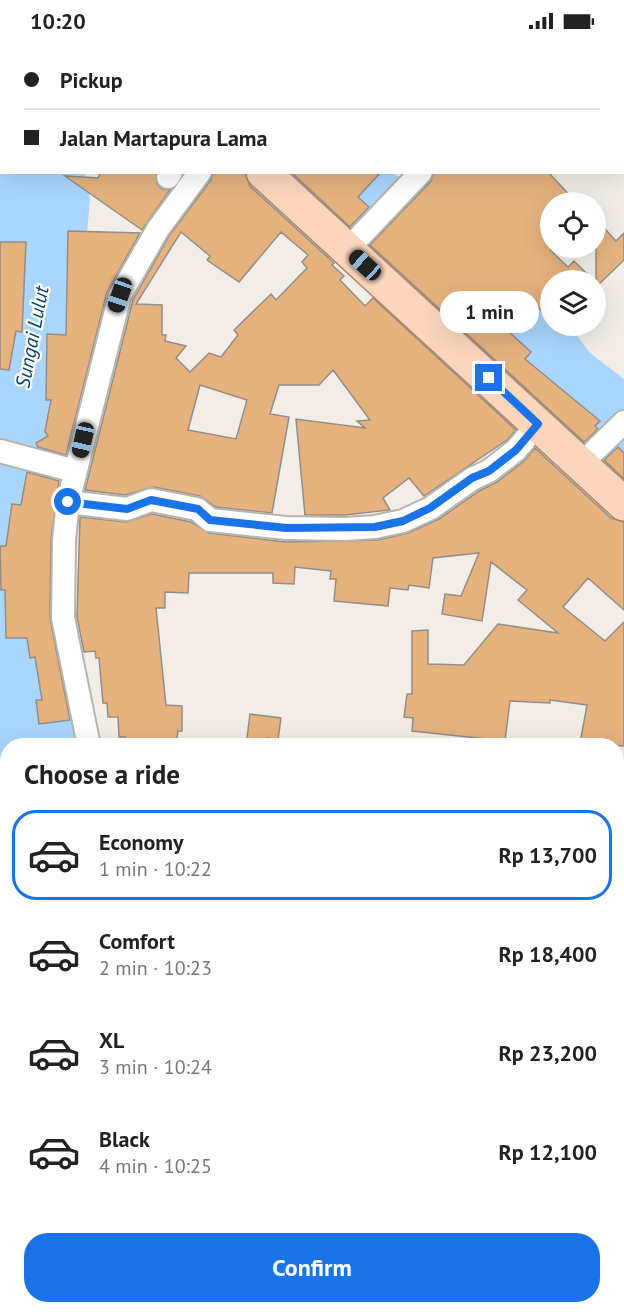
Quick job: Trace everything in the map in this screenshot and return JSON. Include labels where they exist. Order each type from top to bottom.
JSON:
[{"type":"main road","points":[[265,174],[350,246],[538,424],[584,461],[624,504]]},
{"type":"street","points":[[87,738],[63,618],[64,540],[70,469],[120,295],[158,229],[199,174]]},
{"type":"street","points":[[350,246],[420,174]]},
{"type":"street","points":[[584,461],[624,422]]},
{"type":"street","points":[[68,502],[127,509],[151,500],[198,509],[210,520],[286,528],[375,527],[403,521],[430,508],[472,478],[489,471],[516,450],[538,424]]},
{"type":"street","points":[[0,451],[70,469]]},
{"type":"water","name":"Sungai Lulut","points":[[0,174],[85,174],[90,199],[79,325],[46,525],[46,620],[79,738],[0,738]]},
{"type":"water","points":[[287,174],[394,174],[479,220],[509,246],[540,287],[540,336],[577,336],[590,353],[624,379],[624,478]]},
{"type":"building","points":[[100,174],[156,174],[157,184],[162,189],[170,190],[142,230],[65,176],[98,178]]},
{"type":"building","points":[[212,174],[246,174],[250,186],[334,263],[332,265],[344,276],[340,280],[365,306],[373,298],[516,430],[507,440],[424,496],[409,478],[383,498],[390,510],[345,515],[305,515],[296,419],[365,428],[357,421],[370,420],[333,370],[319,385],[279,385],[270,414],[289,417],[272,513],[216,507],[200,496],[154,487],[125,495],[85,490],[133,300],[169,236],[211,180]],"holes":[[[181,232],[210,256],[207,260],[239,282],[281,232],[308,255],[302,262],[307,268],[276,300],[271,294],[234,330],[238,335],[221,357],[209,353],[190,372],[176,358],[186,346],[165,341],[166,335],[162,335],[162,305],[136,304]],[[200,385],[247,400],[236,439],[188,430]]]},
{"type":"building","points":[[293,174],[379,174],[358,197],[369,207],[350,227]]},
{"type":"building","points":[[433,174],[550,174],[567,192],[540,192],[540,258],[558,258],[568,267],[574,261],[583,270],[540,270],[540,309],[527,295],[498,322],[531,352],[525,359],[600,421],[595,426],[598,429],[584,442],[370,245],[431,181]]},
{"type":"building","points":[[606,230],[616,241],[624,233],[624,260],[606,277],[606,270],[596,270],[596,258],[606,258]]},
{"type":"building","points":[[68,231],[140,233],[107,292],[66,455],[38,447],[36,443],[48,436],[45,431],[51,400],[46,400],[47,334],[66,335]]},
{"type":"building","points":[[0,242],[26,242],[22,332],[16,331],[9,370],[0,369]]},
{"type":"building","points":[[618,447],[624,453],[624,479],[604,460]]},
{"type":"building","points":[[535,448],[611,518],[624,522],[624,610],[588,578],[563,607],[605,641],[624,622],[624,738],[581,738],[587,705],[550,700],[550,703],[510,701],[505,738],[477,738],[412,731],[413,718],[404,717],[407,694],[412,694],[412,631],[428,630],[428,664],[464,665],[498,624],[558,633],[518,600],[527,590],[491,562],[482,621],[442,614],[445,594],[461,596],[479,553],[433,558],[429,588],[409,585],[408,590],[390,588],[388,606],[334,601],[336,579],[330,579],[331,571],[295,567],[294,584],[273,583],[273,573],[189,573],[188,593],[165,592],[165,608],[156,608],[166,705],[182,706],[182,731],[178,731],[177,738],[119,737],[118,717],[108,717],[107,703],[103,703],[99,658],[96,658],[95,651],[84,652],[77,617],[80,517],[126,522],[152,514],[191,522],[209,533],[286,542],[378,540],[408,533],[439,519],[479,491],[497,482],[524,461]]},
{"type":"building","points":[[27,472],[59,481],[51,539],[50,618],[70,720],[39,724],[36,700],[42,700],[35,657],[30,658],[27,638],[6,638],[5,590],[1,590],[0,546],[6,546],[12,504],[21,505]]},
{"type":"building","points":[[250,714],[281,718],[278,738],[247,738]]},
{"type":"route","points":[[68,502],[127,509],[151,500],[198,509],[210,520],[286,528],[345,529],[375,527],[403,521],[430,508],[472,478],[489,471],[516,450],[538,424],[489,378]]}]
